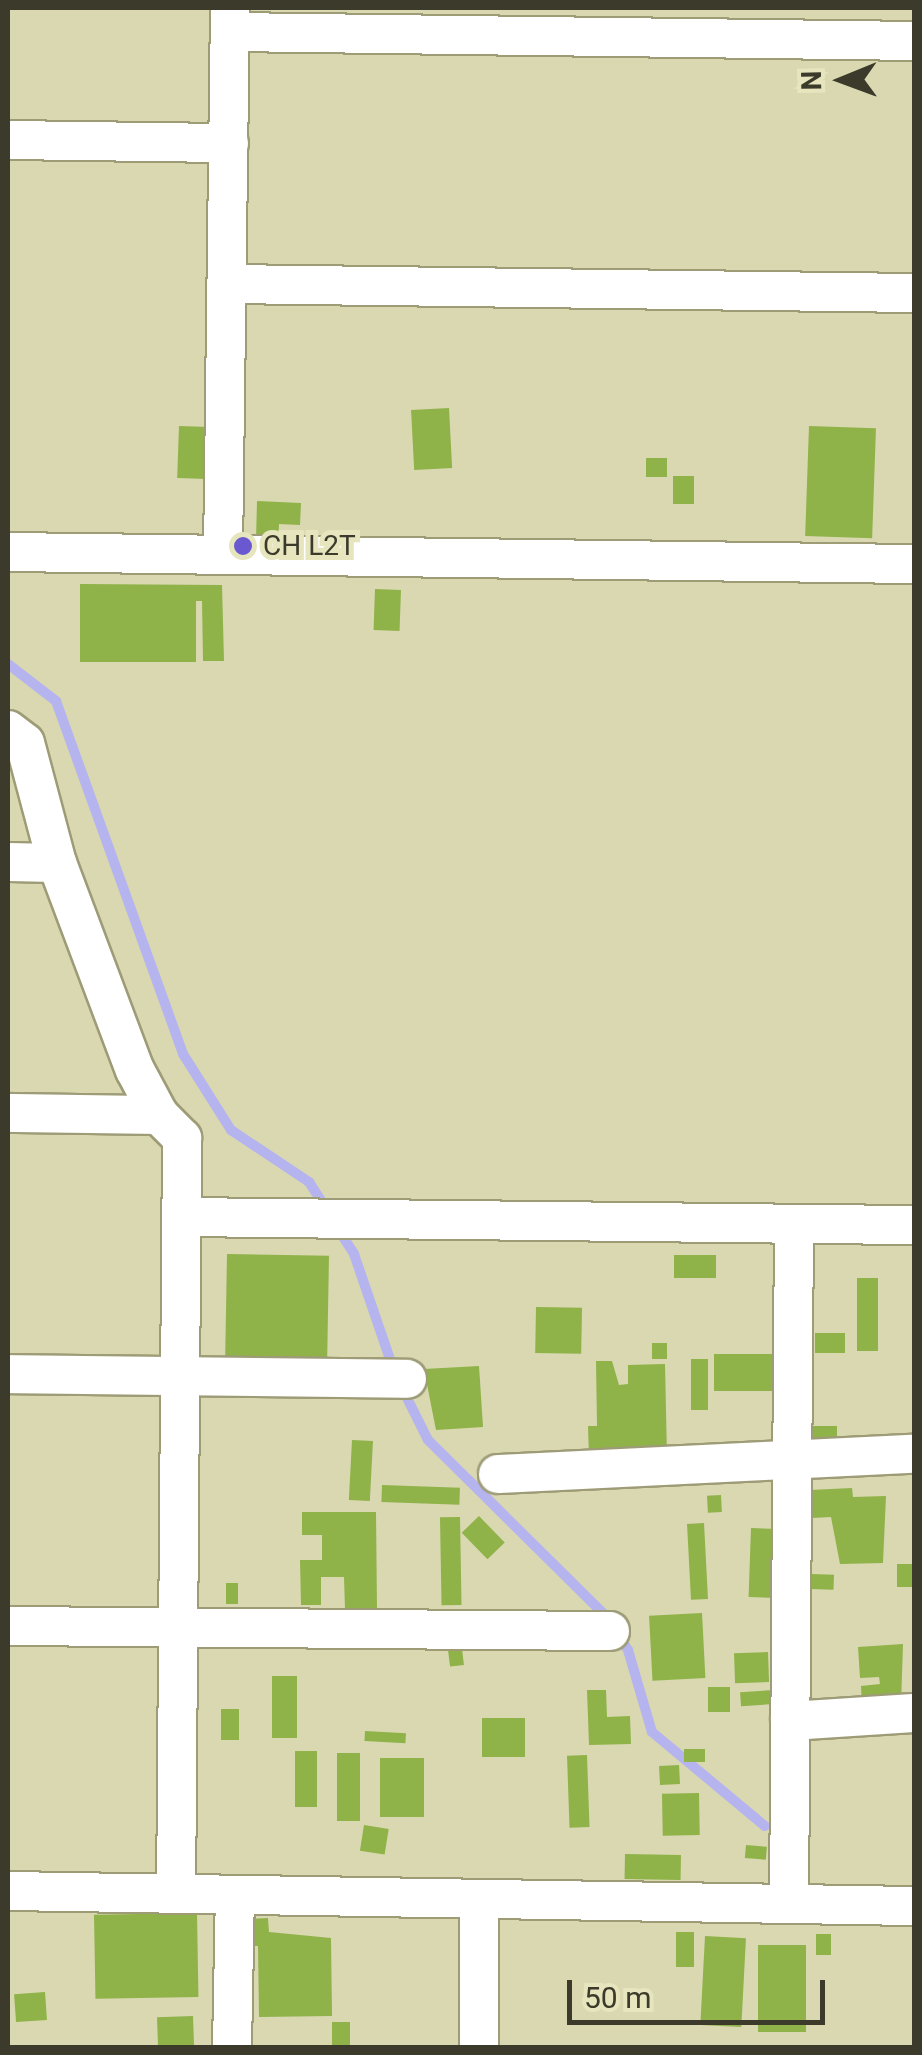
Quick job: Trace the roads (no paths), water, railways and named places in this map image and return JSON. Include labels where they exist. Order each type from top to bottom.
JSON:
[{"type":"street","points":[[223,555],[230,20],[914,41]]},
{"type":"street","points":[[8,140],[229,143]]},
{"type":"street","points":[[227,284],[914,293]]},
{"type":"street","points":[[8,552],[914,564]]},
{"type":"street","points":[[8,730],[25,744],[57,863],[135,1070],[160,1115],[182,1138],[176,1894]]},
{"type":"street","points":[[8,862],[57,863]]},
{"type":"street","points":[[8,1113],[160,1115]]},
{"type":"street","points":[[180,1216],[914,1225]]},
{"type":"street","points":[[788,1904],[794,1224]]},
{"type":"street","points":[[8,1374],[408,1379]]},
{"type":"street","points":[[498,1474],[914,1454]]},
{"type":"street","points":[[8,1626],[610,1630]]},
{"type":"street","points":[[790,1720],[914,1713]]},
{"type":"street","points":[[8,1892],[914,1906]]},
{"type":"street","points":[[232,2048],[235,1895]]},
{"type":"street","points":[[479,1900],[479,2048]]},
{"type":"waterway","points":[[8,664],[56,701],[183,1054],[231,1130],[309,1182],[327,1210]]},
{"type":"waterway","points":[[338,1229],[354,1254],[394,1371]]},
{"type":"waterway","points":[[401,1386],[428,1440],[605,1615],[628,1650],[652,1732],[765,1826]]},
{"type":"place","name":"CH L2T","points":[[243,546]]}]
